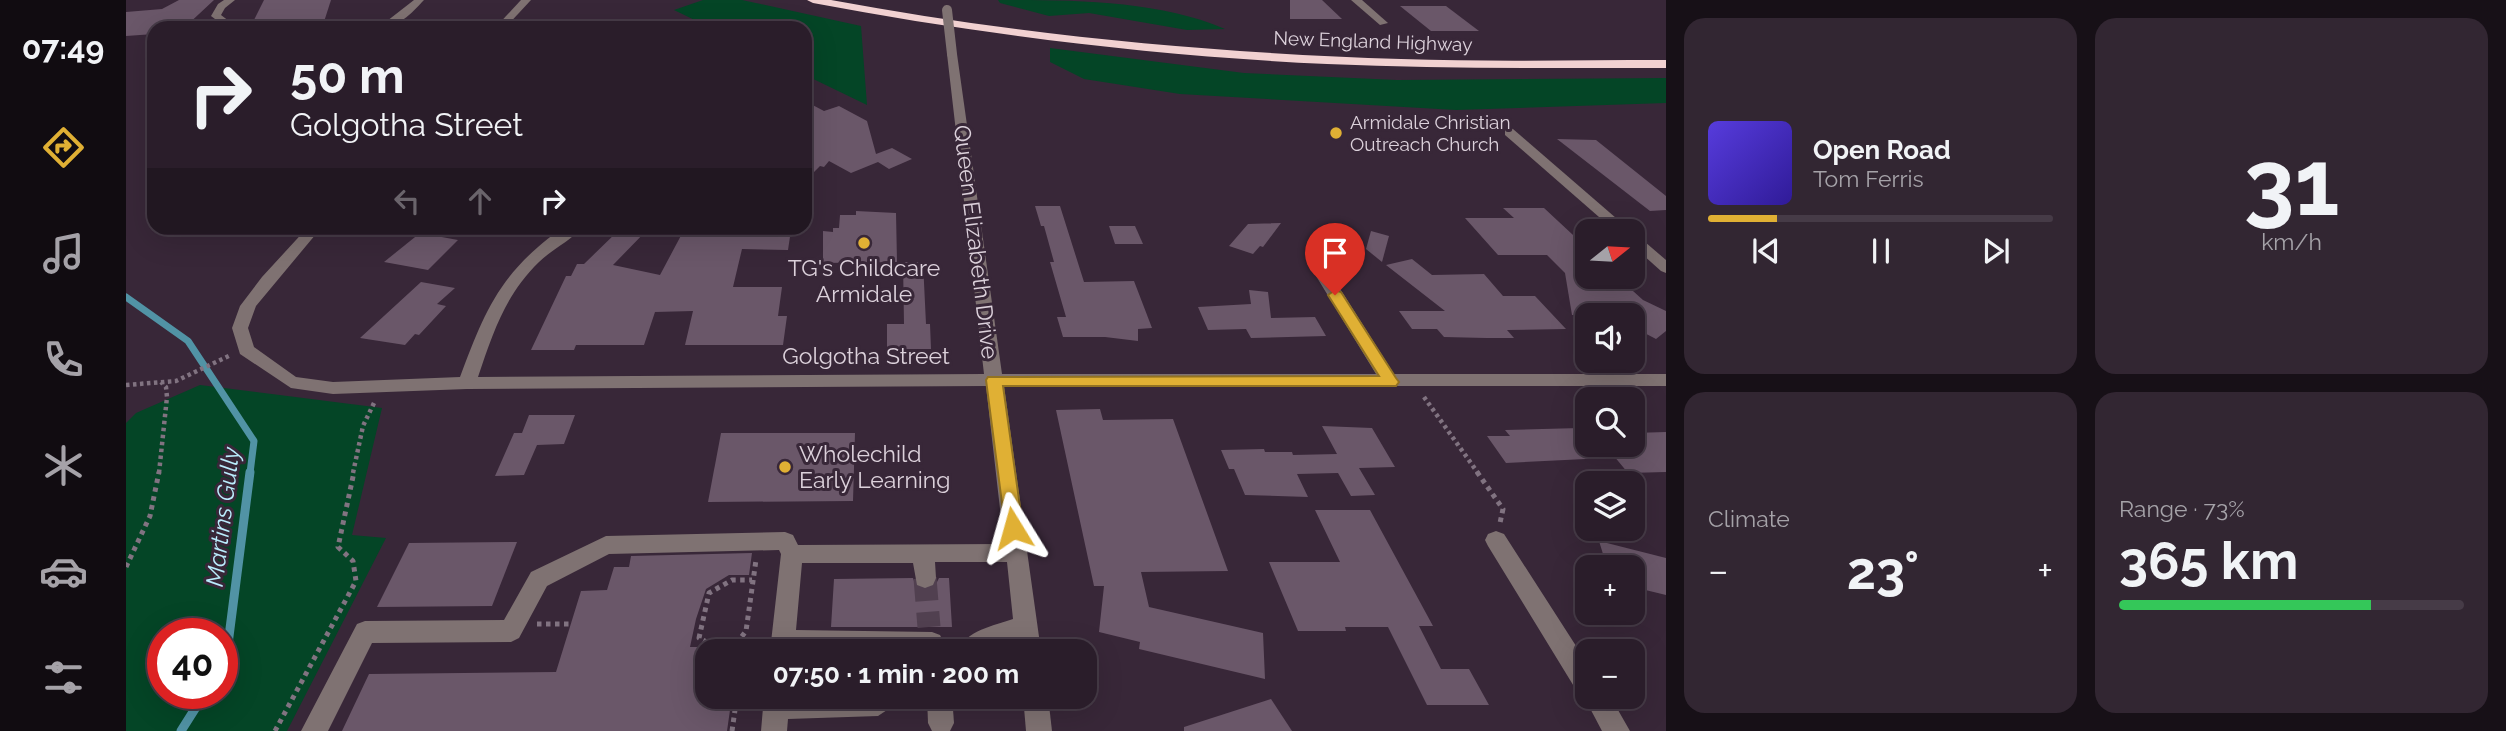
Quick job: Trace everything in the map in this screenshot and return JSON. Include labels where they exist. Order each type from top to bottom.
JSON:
[{"type":"highway","name":"New England Highway","points":[[813,0],[975,29],[1269,57],[1376,62],[1666,64]]},
{"type":"highway","name":"New England Highway","points":[[845,0],[1079,40]]},
{"type":"street","points":[[223,21],[216,16],[221,6],[230,0]]},
{"type":"street","points":[[395,21],[419,0]]},
{"type":"street","points":[[506,21],[526,0]]},
{"type":"street","points":[[1356,0],[1383,23]]},
{"type":"street","name":"Queen Elizabeth Drive","points":[[946,5],[1028,639]]},
{"type":"street","points":[[1509,132],[1610,219]]},
{"type":"street","points":[[240,351],[240,328],[248,306],[284,259],[307,235]]},
{"type":"street","points":[[467,383],[490,318],[515,281],[548,246],[563,235]]},
{"type":"street","points":[[1645,250],[1666,268]]},
{"type":"street","points":[[1324,276],[1390,382]]},
{"type":"street","name":"Golgotha Street","points":[[240,351],[291,382],[333,388],[467,383],[1666,380]]},
{"type":"street","points":[[1496,540],[1575,666]]},
{"type":"street","points":[[314,731],[365,632],[511,631],[540,579],[607,545],[785,541],[792,554],[783,639]]},
{"type":"street","points":[[923,553],[925,578]]},
{"type":"street","points":[[792,554],[1017,553]]},
{"type":"street","points":[[984,639],[1026,625]]},
{"type":"street","points":[[776,711],[805,709]]},
{"type":"street","points":[[940,709],[941,723]]},
{"type":"street","points":[[1037,709],[1040,731]]},
{"type":"street","points":[[1603,709],[1617,731]]},
{"type":"path","points":[[126,385],[176,382],[216,360],[240,351]]},
{"type":"path","points":[[126,566],[150,516],[160,466],[167,397],[166,387],[161,382]]},
{"type":"path","points":[[1420,391],[1503,509],[1502,517]]},
{"type":"path","points":[[275,731],[356,581],[353,561],[338,547],[363,426],[376,397]]},
{"type":"path","points":[[740,639],[746,631],[756,558]]},
{"type":"path","points":[[754,572],[761,571]]},
{"type":"path","points":[[701,639],[709,593],[732,580],[752,580]]},
{"type":"path","points":[[538,624],[571,624]]},
{"type":"path","points":[[732,731],[735,709]]},
{"type":"green space","points":[[703,0],[742,0],[861,26],[867,105],[812,78],[812,21],[697,21],[674,10]]},
{"type":"green space","points":[[998,0],[1055,0],[1143,7],[1199,19],[1225,29],[1187,30],[1089,13],[1049,16],[1000,3]]},
{"type":"green space","points":[[1050,48],[1244,73],[1397,80],[1666,78],[1666,103],[1456,110],[1180,94],[1084,79],[1050,62]]},
{"type":"green space","points":[[200,385],[382,408],[352,535],[386,538],[287,731],[126,731],[126,423],[136,413]]},
{"type":"building","points":[[179,0],[214,0],[192,21],[147,21],[147,34],[126,36],[126,12],[162,9]]},
{"type":"building","points":[[264,0],[331,0],[324,21],[254,20]]},
{"type":"building","points":[[1290,0],[1322,0],[1342,19],[1290,19]]},
{"type":"building","points":[[1400,6],[1446,6],[1479,31],[1431,31]]},
{"type":"building","points":[[812,105],[824,111],[839,106],[867,121],[876,154],[892,148],[912,159],[889,169],[878,162],[851,173],[829,161],[824,167],[820,166],[812,174]]},
{"type":"building","points":[[1557,139],[1596,140],[1666,196],[1666,210],[1650,211]]},
{"type":"building","points":[[1035,206],[1060,206],[1084,282],[1134,281],[1152,328],[1138,329],[1138,341],[1105,337],[1063,337],[1057,317],[1066,317],[1050,262],[1054,262],[1044,226],[1041,226]]},
{"type":"building","points":[[1503,208],[1544,208],[1575,237],[1575,289],[1633,291],[1643,300],[1666,311],[1666,331],[1656,339],[1645,333],[1645,303],[1575,303],[1575,315],[1572,315],[1565,273],[1547,255],[1498,255],[1465,218],[1514,218]]},
{"type":"building","name":"TG's Childcare Armidale","points":[[856,211],[896,213],[897,262],[823,263],[823,231],[833,232],[833,228],[839,228],[840,215],[856,215]]},
{"type":"building","points":[[1281,223],[1263,247],[1260,246],[1253,254],[1229,246],[1248,224]]},
{"type":"building","points":[[1109,226],[1135,226],[1143,244],[1115,244]]},
{"type":"building","points":[[1371,231],[1389,236],[1382,262],[1366,249]]},
{"type":"building","points":[[418,235],[458,240],[428,270],[384,262]]},
{"type":"building","points":[[614,235],[642,235],[613,265],[660,275],[681,235],[790,235],[788,250],[742,249],[733,287],[782,287],[778,316],[787,316],[783,345],[685,345],[693,311],[655,312],[644,345],[576,345],[574,350],[531,350],[566,276],[571,276],[577,264],[584,264]]},
{"type":"building","points":[[1412,259],[1432,275],[1484,274],[1503,296],[1535,296],[1566,329],[1507,330],[1514,338],[1486,338],[1444,337],[1437,329],[1412,329],[1399,311],[1445,311],[1386,265]]},
{"type":"building","points":[[903,262],[923,262],[926,324],[930,324],[931,349],[887,349],[887,324],[904,324]]},
{"type":"building","points":[[421,282],[455,288],[437,304],[446,306],[419,335],[415,334],[405,345],[360,338]]},
{"type":"building","points":[[1249,290],[1268,292],[1271,318],[1315,317],[1326,336],[1251,338],[1246,329],[1208,330],[1198,307],[1251,304]]},
{"type":"building","points":[[1100,409],[1103,420],[1173,419],[1228,571],[1141,572],[1149,607],[1263,633],[1265,679],[1139,649],[1140,642],[1099,632],[1104,586],[1094,586],[1056,410]]},
{"type":"building","points":[[529,415],[575,415],[564,444],[537,445],[524,475],[495,476],[514,433],[522,433]]},
{"type":"building","points":[[1322,426],[1372,428],[1395,467],[1359,468],[1375,495],[1351,496],[1338,473],[1297,474],[1308,497],[1245,495],[1234,469],[1229,469],[1221,450],[1264,449],[1265,452],[1292,452],[1293,455],[1337,454]]},
{"type":"building","points":[[1575,428],[1575,457],[1606,458],[1506,463],[1487,436],[1510,436],[1505,430]]},
{"type":"building","points":[[1666,432],[1666,472],[1626,471],[1615,457],[1645,457],[1645,433]]},
{"type":"building","name":"Wholechild Early Learning","points":[[721,433],[855,433],[853,501],[708,502]]},
{"type":"building","points":[[1315,510],[1370,510],[1433,626],[1419,626],[1441,669],[1469,669],[1489,705],[1427,705],[1388,627],[1345,627],[1346,631],[1298,631],[1269,562],[1340,562]]},
{"type":"building","points":[[1599,541],[1666,558],[1666,595],[1645,590],[1645,555],[1603,555]]},
{"type":"building","points":[[517,542],[492,606],[377,607],[409,543]]},
{"type":"building","points":[[752,553],[749,575],[729,575],[706,589],[690,647],[695,647],[695,709],[730,709],[727,731],[342,731],[369,674],[556,672],[581,591],[607,590],[614,567],[629,567],[631,556]]},
{"type":"building","points":[[913,578],[916,587],[926,590],[935,586],[939,578],[949,578],[952,627],[831,627],[834,579]]},
{"type":"building","points":[[1271,699],[1292,731],[1184,731],[1184,727]]},
{"type":"waterway","name":"Martins Gully","points":[[126,297],[188,341],[254,441],[250,473]]},
{"type":"waterway","name":"Martins Gully","points":[[231,618],[250,472]]},
{"type":"waterway","name":"Martins Gully","points":[[181,731],[195,709]]},
{"type":"tunnel","points":[[925,578],[929,627]]},
{"type":"place","name":"Armidale Christian Outreach Church","points":[[1336,133]]},
{"type":"place","name":"TG's Childcare Armidale","points":[[864,243]]},
{"type":"place","name":"Wholechild Early Learning","points":[[785,467]]},
{"type":"route","points":[[1013,528],[994,380],[1390,382],[1335,295]]}]
